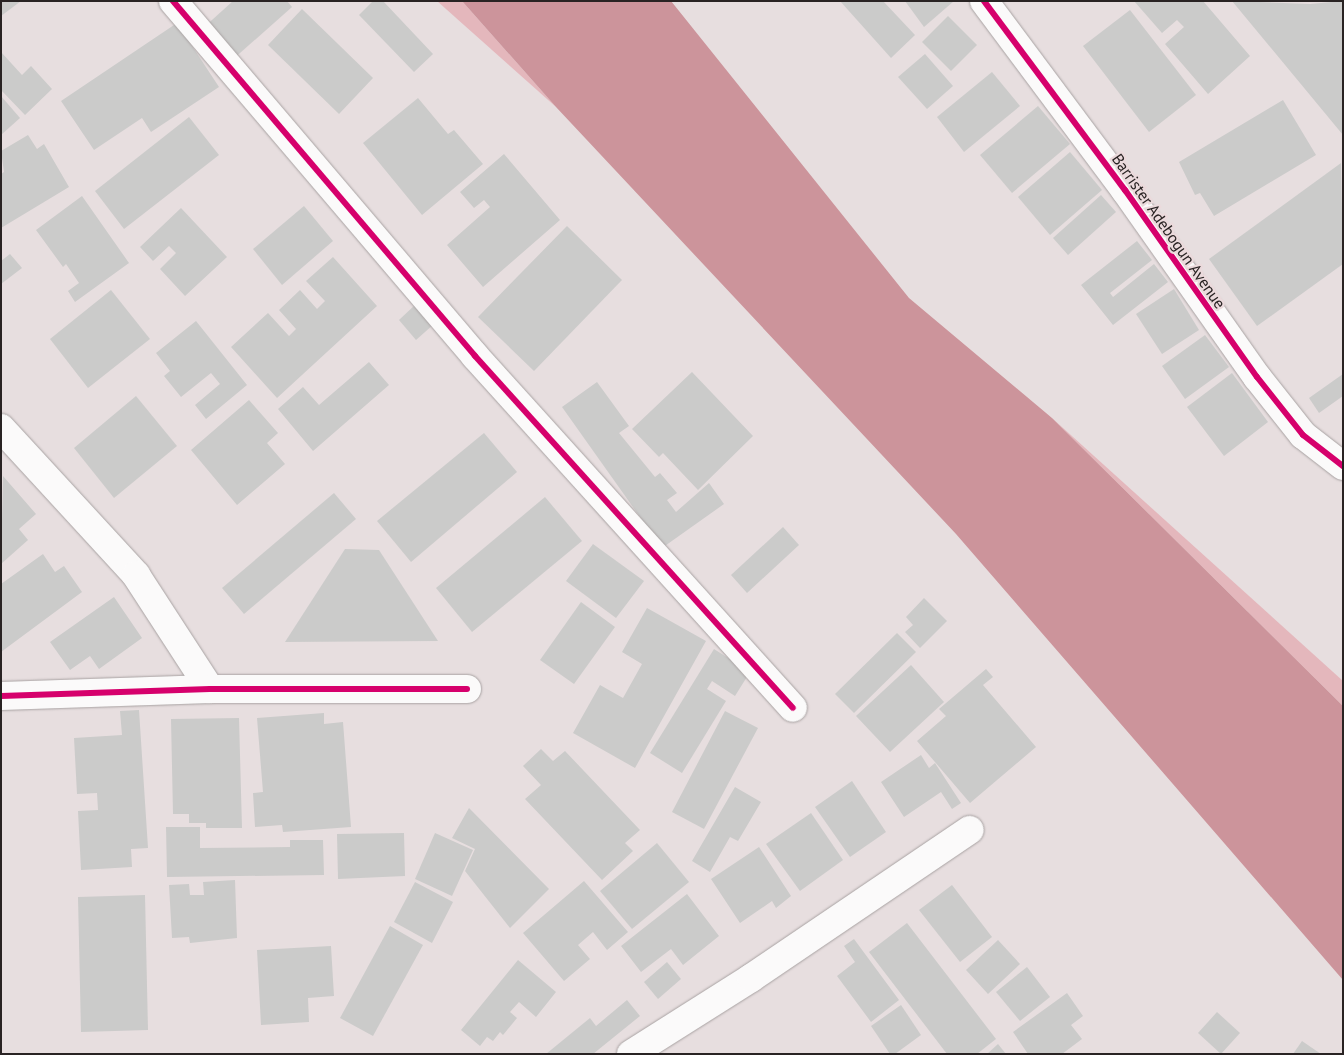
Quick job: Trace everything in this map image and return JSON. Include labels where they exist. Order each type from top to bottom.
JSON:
[{"type":"street","points":[[172,1],[476,356],[793,708]]},
{"type":"street","name":"Barrister Adebogun Avenue","points":[[984,1],[1257,376],[1303,435],[1343,466]]},
{"type":"street","points":[[1,428],[136,575],[210,689]]},
{"type":"street","points":[[1,696],[210,689],[467,689]]},
{"type":"street","points":[[632,1054],[751,978],[970,830]]},
{"type":"shaded area","points":[[437,1],[462,1],[556,107]]},
{"type":"shaded area","points":[[462,1],[671,1],[909,298],[1052,418],[1343,706],[1343,980],[956,534],[556,107]]},
{"type":"shaded area","points":[[1052,418],[1343,681],[1343,706]]},
{"type":"building","points":[[1,1],[21,1],[1,16]]},
{"type":"building","points":[[233,1],[287,1],[292,7],[231,61],[202,29]]},
{"type":"building","points":[[373,1],[383,1],[433,54],[414,72],[359,15]]},
{"type":"building","points":[[840,1],[883,1],[915,35],[891,58]]},
{"type":"building","points":[[905,1],[954,1],[924,27]]},
{"type":"building","points":[[1134,1],[1203,1],[1250,56],[1208,94],[1165,44],[1184,27],[1177,20],[1162,33]]},
{"type":"building","points":[[1232,1],[1310,4],[1343,1],[1343,135]]},
{"type":"building","points":[[302,9],[373,78],[339,114],[268,45]]},
{"type":"building","points":[[1130,10],[1196,95],[1149,132],[1083,46]]},
{"type":"building","points":[[948,16],[977,45],[951,71],[922,42]]},
{"type":"building","points":[[177,23],[219,87],[151,132],[142,118],[94,150],[61,101]]},
{"type":"building","points":[[1,52],[22,75],[31,66],[52,89],[25,115],[1,90]]},
{"type":"building","points":[[925,54],[953,86],[927,109],[898,77]]},
{"type":"building","points":[[992,72],[1020,106],[964,152],[937,117]]},
{"type":"building","points":[[1,96],[20,118],[1,135]]},
{"type":"building","points":[[418,98],[448,134],[454,130],[483,164],[422,215],[363,143]]},
{"type":"building","points":[[1283,100],[1316,155],[1214,216],[1200,193],[1195,195],[1179,162]]},
{"type":"building","points":[[1038,106],[1070,144],[1012,193],[980,155]]},
{"type":"building","points":[[189,117],[219,155],[124,229],[95,191]]},
{"type":"building","points":[[28,135],[37,149],[44,144],[69,187],[1,228],[1,174],[4,172],[1,151]]},
{"type":"building","points":[[1070,152],[1102,190],[1050,235],[1018,197]]},
{"type":"building","points":[[504,154],[560,220],[483,287],[447,245],[490,207],[484,200],[474,208],[460,192]]},
{"type":"building","points":[[1341,163],[1343,264],[1257,326],[1209,259]]},
{"type":"building","points":[[1101,195],[1116,212],[1068,255],[1053,238]]},
{"type":"building","points":[[82,196],[129,263],[75,302],[68,291],[79,283],[66,264],[63,267],[36,230]]},
{"type":"building","points":[[304,206],[333,241],[282,285],[253,249]]},
{"type":"building","points":[[181,208],[227,257],[185,296],[160,269],[176,253],[169,246],[153,261],[140,247]]},
{"type":"building","points":[[567,226],[622,280],[534,371],[478,317]]},
{"type":"building","points":[[1137,241],[1152,260],[1110,293],[1113,297],[1154,264],[1168,282],[1113,325],[1081,285]]},
{"type":"building","points":[[10,254],[22,268],[1,284],[1,261]]},
{"type":"building","points":[[333,257],[377,306],[277,398],[231,347],[268,313],[289,336],[296,329],[279,310],[300,290],[317,309],[325,301],[306,281]]},
{"type":"building","points":[[1174,289],[1199,330],[1162,354],[1136,314]]},
{"type":"building","points":[[111,290],[150,339],[88,388],[50,339]]},
{"type":"building","points":[[416,304],[434,324],[416,340],[399,320]]},
{"type":"building","points":[[196,321],[247,385],[206,419],[195,405],[220,384],[211,373],[181,397],[164,376],[170,371],[156,353]]},
{"type":"building","points":[[1205,335],[1229,367],[1185,399],[1162,366]]},
{"type":"building","points":[[369,362],[389,385],[313,451],[278,409],[303,387],[319,405]]},
{"type":"building","points":[[692,372],[753,436],[698,490],[663,453],[659,457],[632,429]]},
{"type":"building","points":[[1232,373],[1268,422],[1224,456],[1187,407]]},
{"type":"building","points":[[1343,374],[1343,396],[1319,413],[1309,398]]},
{"type":"building","points":[[597,382],[629,426],[619,433],[655,477],[660,473],[677,493],[667,500],[676,512],[709,483],[724,504],[662,548],[562,407]]},
{"type":"building","points":[[136,396],[177,446],[114,498],[74,448]]},
{"type":"building","points":[[249,400],[278,433],[267,443],[285,464],[237,505],[191,450]]},
{"type":"building","points":[[484,433],[517,472],[411,562],[377,521]]},
{"type":"building","points":[[3,476],[36,514],[19,529],[28,540],[1,564]]},
{"type":"building","points":[[334,493],[356,519],[244,614],[222,588]]},
{"type":"building","points":[[545,497],[582,541],[472,632],[436,588]]},
{"type":"building","points":[[783,527],[799,545],[747,593],[731,575]]},
{"type":"building","points":[[593,544],[644,581],[616,618],[566,581]]},
{"type":"building","points":[[345,549],[379,550],[438,641],[285,642]]},
{"type":"building","points":[[43,554],[55,572],[64,566],[82,592],[1,652],[1,584]]},
{"type":"building","points":[[114,597],[142,638],[99,669],[90,656],[70,670],[50,642]]},
{"type":"building","points":[[924,598],[947,621],[920,648],[905,632],[913,625],[906,617]]},
{"type":"building","points":[[581,602],[615,627],[574,684],[540,660]]},
{"type":"building","points":[[647,608],[706,641],[635,768],[573,733],[600,685],[623,698],[642,664],[622,652]]},
{"type":"building","points":[[897,633],[916,652],[854,713],[835,694]]},
{"type":"building","points":[[714,649],[750,672],[735,696],[712,681],[707,689],[726,701],[682,773],[650,753]]},
{"type":"building","points":[[911,665],[944,702],[890,752],[856,716]]},
{"type":"building","points":[[986,669],[993,677],[983,685],[1036,747],[970,803],[917,741],[946,716],[939,709]]},
{"type":"building","points":[[139,710],[148,848],[131,849],[132,867],[81,870],[78,811],[98,810],[97,793],[77,794],[74,738],[122,735],[120,711]]},
{"type":"building","points":[[725,711],[758,728],[704,829],[672,812]]},
{"type":"building","points":[[324,713],[324,724],[343,722],[351,827],[283,832],[282,825],[255,827],[253,793],[263,792],[257,718]]},
{"type":"building","points":[[239,718],[242,828],[206,828],[206,823],[189,823],[189,814],[173,814],[171,719]]},
{"type":"building","points":[[541,749],[553,761],[565,751],[640,830],[625,843],[633,851],[602,880],[525,799],[541,785],[523,766]]},
{"type":"building","points":[[921,755],[929,768],[935,763],[961,803],[952,809],[941,792],[904,817],[881,782]]},
{"type":"building","points":[[852,781],[886,832],[850,857],[815,807]]},
{"type":"building","points":[[735,787],[761,802],[738,841],[730,837],[710,872],[692,861]]},
{"type":"building","points":[[469,808],[549,889],[510,928],[465,871],[475,849],[452,838]]},
{"type":"building","points":[[811,813],[843,860],[800,891],[766,844]]},
{"type":"building","points":[[166,827],[200,827],[200,848],[290,847],[290,840],[323,840],[324,875],[167,877]]},
{"type":"building","points":[[404,833],[405,876],[338,879],[337,834]]},
{"type":"building","points":[[435,833],[473,850],[452,896],[415,879]]},
{"type":"building","points":[[657,843],[689,882],[632,929],[600,891]]},
{"type":"building","points":[[759,847],[791,896],[776,908],[772,901],[740,923],[711,879]]},
{"type":"building","points":[[235,880],[237,938],[190,943],[189,937],[172,938],[169,885],[189,884],[190,895],[204,895],[203,882]]},
{"type":"building","points":[[584,881],[628,932],[607,950],[593,932],[578,945],[590,959],[564,981],[523,933]]},
{"type":"building","points":[[415,882],[453,902],[432,943],[394,922]]},
{"type":"building","points":[[952,885],[992,937],[960,962],[919,910]]},
{"type":"building","points":[[687,894],[719,936],[683,965],[671,949],[641,972],[621,946]]},
{"type":"building","points":[[145,895],[148,1030],[81,1032],[78,897]]},
{"type":"building","points":[[907,923],[996,1039],[977,1054],[947,1054],[869,952]]},
{"type":"building","points":[[390,926],[423,945],[373,1036],[340,1018]]},
{"type":"building","points":[[854,939],[899,1000],[871,1022],[837,976],[855,962],[844,946]]},
{"type":"building","points":[[998,940],[1020,964],[988,994],[966,970]]},
{"type":"building","points":[[331,946],[334,996],[308,998],[309,1022],[261,1025],[257,950]]},
{"type":"building","points":[[518,960],[556,992],[536,1017],[519,1002],[510,1012],[517,1018],[503,1035],[500,1032],[493,1041],[487,1037],[480,1046],[461,1030]]},
{"type":"building","points":[[667,962],[681,979],[658,999],[644,982]]},
{"type":"building","points":[[1027,967],[1050,997],[1020,1021],[996,992]]},
{"type":"building","points":[[1067,993],[1083,1016],[1071,1025],[1082,1039],[1062,1054],[1028,1054],[1013,1032]]},
{"type":"building","points":[[627,1000],[640,1016],[593,1054],[546,1054],[590,1018],[596,1026]]},
{"type":"building","points":[[901,1005],[921,1035],[895,1054],[890,1054],[871,1026]]},
{"type":"building","points":[[1217,1012],[1240,1033],[1221,1054],[1198,1033]]},
{"type":"building","points":[[1302,1041],[1321,1054],[1293,1054]]},
{"type":"building","points":[[998,1044],[1006,1054],[987,1054]]},
{"type":"cycle path","points":[[173,1],[475,356],[793,708]]},
{"type":"cycle path","points":[[984,1],[1125,190],[1257,377],[1303,435],[1343,466]]},
{"type":"cycle path","points":[[1,696],[210,689],[467,689]]}]
